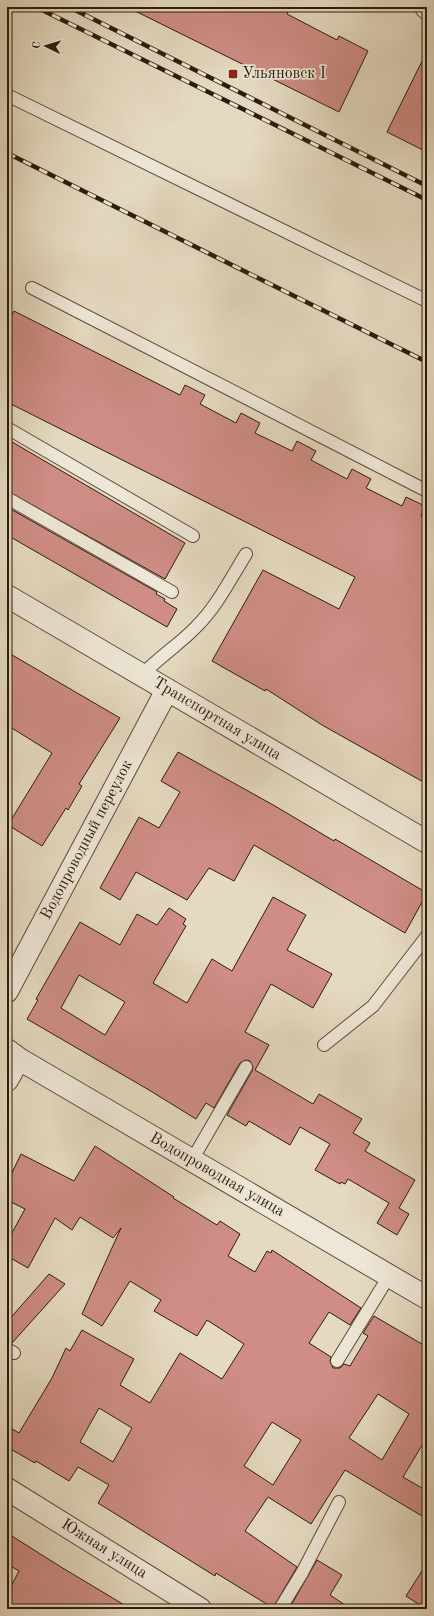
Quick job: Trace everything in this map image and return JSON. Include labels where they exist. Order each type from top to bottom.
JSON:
[{"type":"street","name":"Транспортная улица","points":[[7,596],[427,842]]},
{"type":"street","name":"Водопроводный переулок","points":[[7,991],[167,690]]},
{"type":"street","points":[[7,1080],[13,1054]]},
{"type":"street","name":"Водопроводная улица","points":[[13,1054],[427,1298]]},
{"type":"street","name":"Южная улица","points":[[7,1489],[200,1609]]},
{"type":"lane","points":[[7,95],[427,301]]},
{"type":"lane","points":[[32,288],[427,491]]},
{"type":"lane","points":[[7,428],[193,536]]},
{"type":"lane","points":[[7,498],[172,592]]},
{"type":"lane","points":[[142,675],[156,660],[198,626],[213,607],[246,554]]},
{"type":"lane","points":[[324,1045],[373,1006],[427,936]]},
{"type":"lane","points":[[192,1160],[246,1067]]},
{"type":"lane","points":[[337,1361],[389,1276]]},
{"type":"lane","points":[[280,1609],[302,1573],[339,1502]]},
{"type":"building","name":"Ульяновск I","points":[[127,7],[290,7],[287,14],[337,40],[339,36],[368,51],[339,112]]},
{"type":"building","points":[[427,51],[427,152],[387,132]]},
{"type":"building","points":[[14,311],[180,395],[185,385],[205,395],[200,404],[236,423],[241,413],[260,423],[255,433],[292,451],[297,441],[316,451],[311,460],[347,479],[352,469],[371,479],[366,488],[402,506],[406,497],[425,506],[421,516],[427,519],[427,784],[322,725],[266,689],[265,691],[212,661],[263,570],[339,609],[355,577],[7,402],[7,324]]},
{"type":"building","points":[[7,439],[185,543],[165,579],[7,491]]},
{"type":"building","points":[[7,507],[157,592],[156,594],[165,599],[164,601],[177,609],[167,627],[7,535]]},
{"type":"building","points":[[7,652],[120,718],[79,784],[82,786],[68,810],[66,808],[42,846],[8,825],[52,753],[7,725]]},
{"type":"building","points":[[178,752],[334,841],[335,839],[427,893],[405,933],[254,845],[234,881],[209,868],[187,900],[136,872],[120,900],[100,888],[139,817],[159,828],[180,792],[161,781]]},
{"type":"building","points":[[273,897],[306,915],[287,950],[332,974],[313,1008],[271,984],[245,1032],[269,1045],[255,1070],[313,1104],[319,1094],[362,1119],[353,1133],[370,1143],[365,1151],[415,1180],[399,1208],[409,1214],[397,1235],[377,1223],[389,1203],[348,1179],[345,1184],[341,1182],[340,1184],[315,1170],[330,1144],[300,1127],[290,1145],[249,1121],[246,1126],[227,1115],[252,1071],[253,1067],[250,1061],[246,1060],[240,1063],[214,1108],[206,1103],[196,1119],[27,1019],[38,1000],[36,999],[80,922],[120,945],[137,914],[157,925],[169,908],[186,919],[183,924],[186,926],[153,983],[187,1003],[212,959],[232,971]],"holes":[[[79,975],[125,1002],[105,1035],[61,1008]]]},
{"type":"building","points":[[95,1146],[174,1197],[173,1198],[217,1225],[220,1221],[240,1234],[228,1256],[255,1272],[267,1251],[271,1253],[272,1250],[361,1308],[350,1325],[329,1312],[309,1343],[331,1357],[330,1361],[333,1368],[340,1368],[344,1364],[350,1366],[368,1336],[363,1333],[374,1316],[427,1347],[427,1437],[403,1477],[427,1491],[427,1519],[345,1470],[311,1524],[268,1497],[245,1531],[297,1567],[273,1608],[216,1573],[215,1576],[98,1503],[109,1485],[78,1467],[69,1481],[36,1461],[35,1463],[7,1447],[7,1426],[19,1433],[52,1378],[66,1348],[70,1351],[82,1330],[134,1359],[120,1385],[150,1403],[180,1353],[222,1379],[244,1344],[207,1320],[197,1336],[154,1311],[161,1300],[130,1281],[102,1326],[82,1314],[121,1228],[113,1238],[80,1217],[72,1230],[55,1218],[28,1268],[7,1256],[7,1242],[25,1209],[7,1200],[7,1183],[21,1154],[74,1181]],"holes":[[[378,1394],[409,1414],[382,1460],[349,1438]],[[99,1408],[132,1428],[113,1462],[80,1442]],[[272,1422],[301,1440],[273,1485],[244,1466]]]},
{"type":"building","points":[[49,1274],[65,1284],[12,1343],[7,1342],[7,1322]]},
{"type":"building","points":[[7,1533],[131,1609],[7,1609],[7,1594],[19,1571],[7,1564]]},
{"type":"building","points":[[317,1560],[342,1575],[330,1595],[351,1609],[289,1609]]},
{"type":"building","points":[[427,1563],[427,1609],[426,1609],[406,1596]]},
{"type":"railway","points":[[36,7],[427,200]]},
{"type":"railway","points":[[69,7],[427,186]]},
{"type":"railway","points":[[7,153],[427,362]]},
{"type":"place","name":"Ульяновск I","points":[[233,74]]}]
